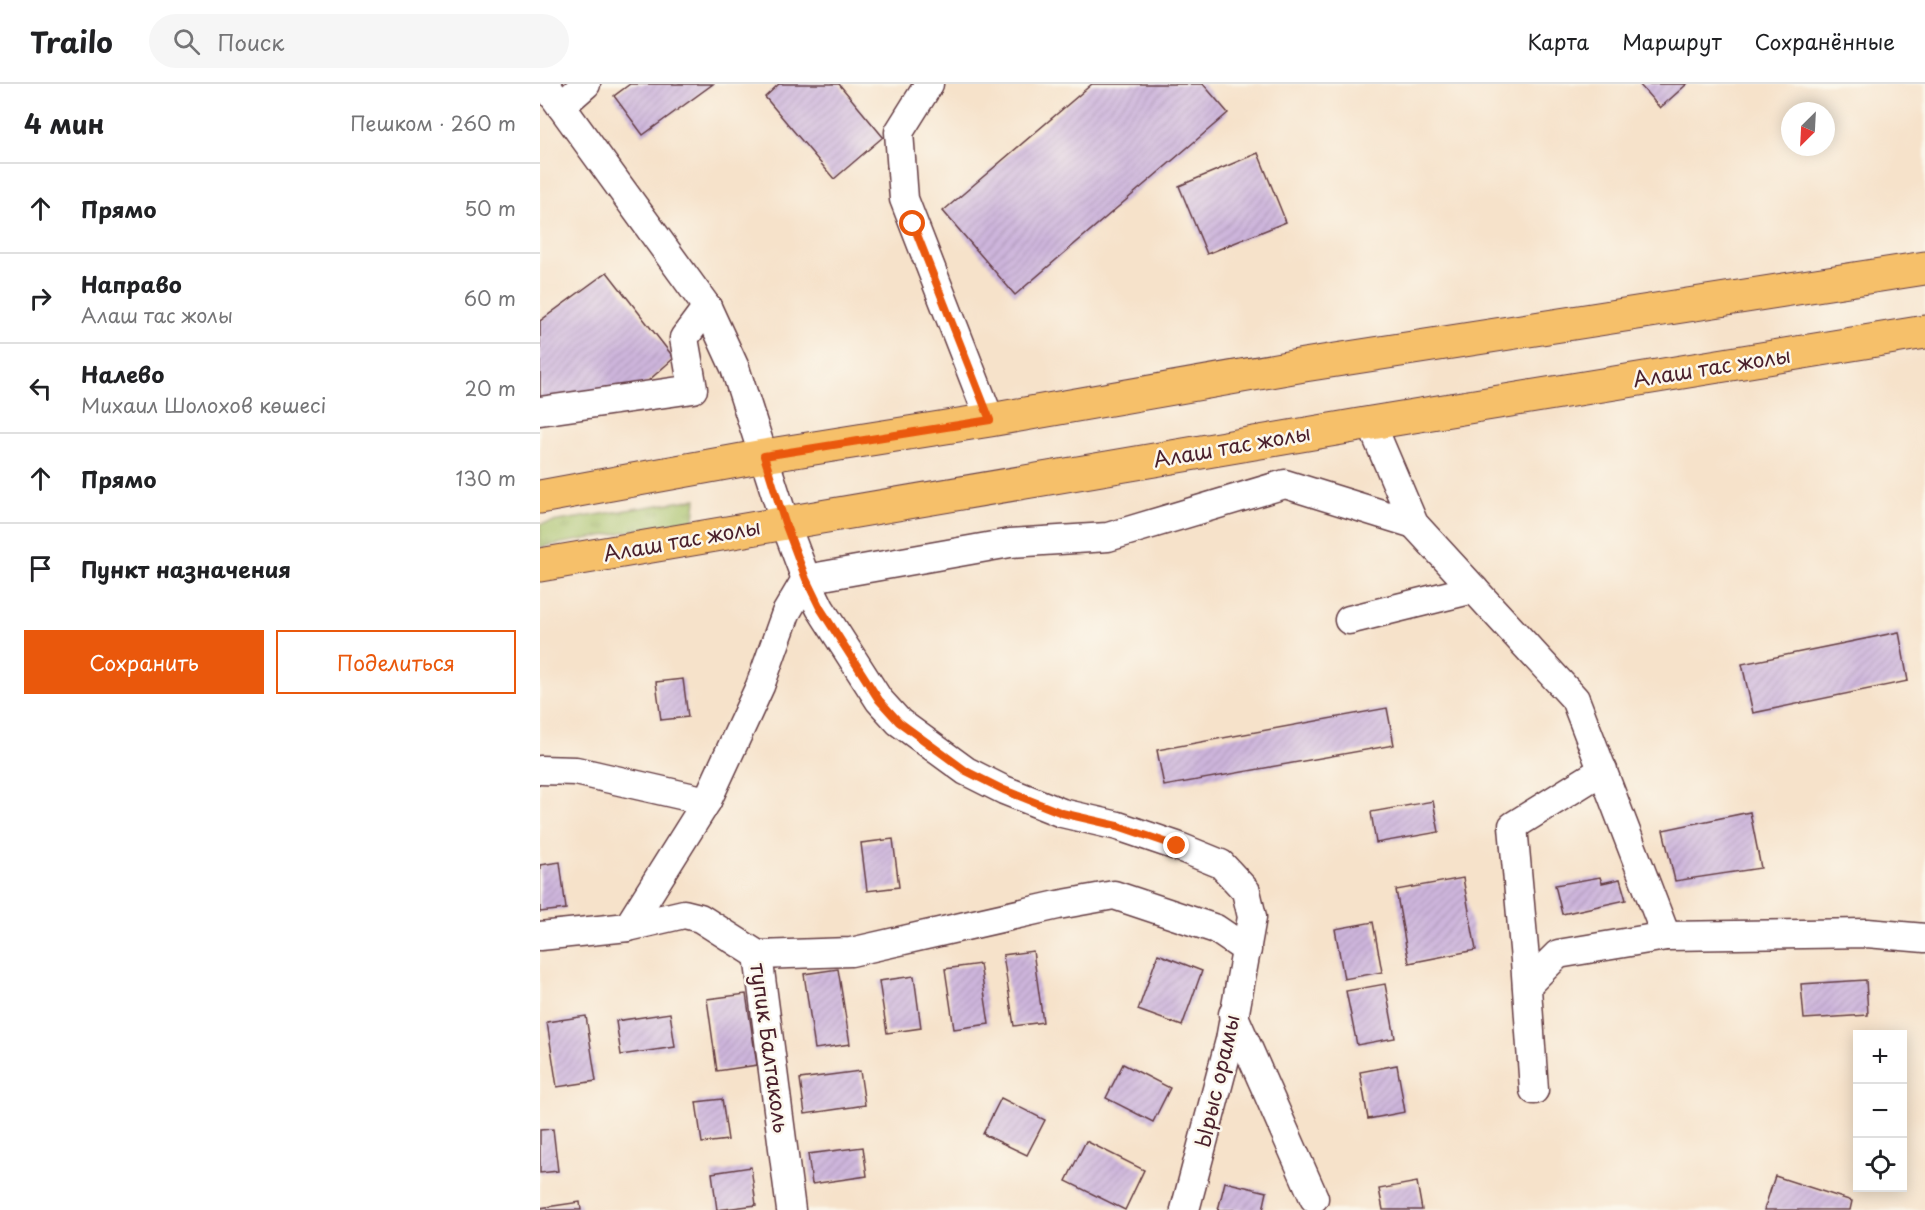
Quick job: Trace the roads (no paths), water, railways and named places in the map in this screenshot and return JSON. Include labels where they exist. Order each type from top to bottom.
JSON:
[{"type":"main road","points":[[540,497],[764,456],[990,420],[1304,365],[1922,268]]},
{"type":"main road","name":"Алаш тас жолы","points":[[540,565],[1371,423],[1925,332]]},
{"type":"street","points":[[553,95],[586,84]]},
{"type":"street","points":[[928,84],[899,132],[904,199],[990,420]]},
{"type":"street","name":"Ырыс орамы","points":[[553,95],[707,307],[735,368],[785,523],[806,579],[820,608],[879,700],[899,722],[966,771],[1004,790],[1062,813],[1118,826],[1221,864],[1246,891],[1252,917],[1230,1040],[1185,1210]]},
{"type":"street","points":[[540,411],[693,389],[684,338],[707,307]]},
{"type":"street","points":[[1371,423],[1414,524],[1575,699],[1666,936]]},
{"type":"street","points":[[628,927],[707,801],[760,686],[786,613],[806,579],[1010,543],[1108,537],[1285,484],[1414,524]]},
{"type":"street","points":[[1349,620],[1474,589]]},
{"type":"street","points":[[540,770],[576,771],[707,801]]},
{"type":"street","points":[[1534,1090],[1513,825],[1603,770]]},
{"type":"street","points":[[758,955],[851,952],[1058,905],[1114,895],[1216,929],[1247,950]]},
{"type":"street","name":"тупик Балтаколь","points":[[540,936],[628,927],[684,914],[700,918],[758,955],[791,1210]]},
{"type":"street","points":[[1527,986],[1558,954],[1666,936],[1867,933],[1925,938]]},
{"type":"street","points":[[1233,1014],[1314,1198]]}]
